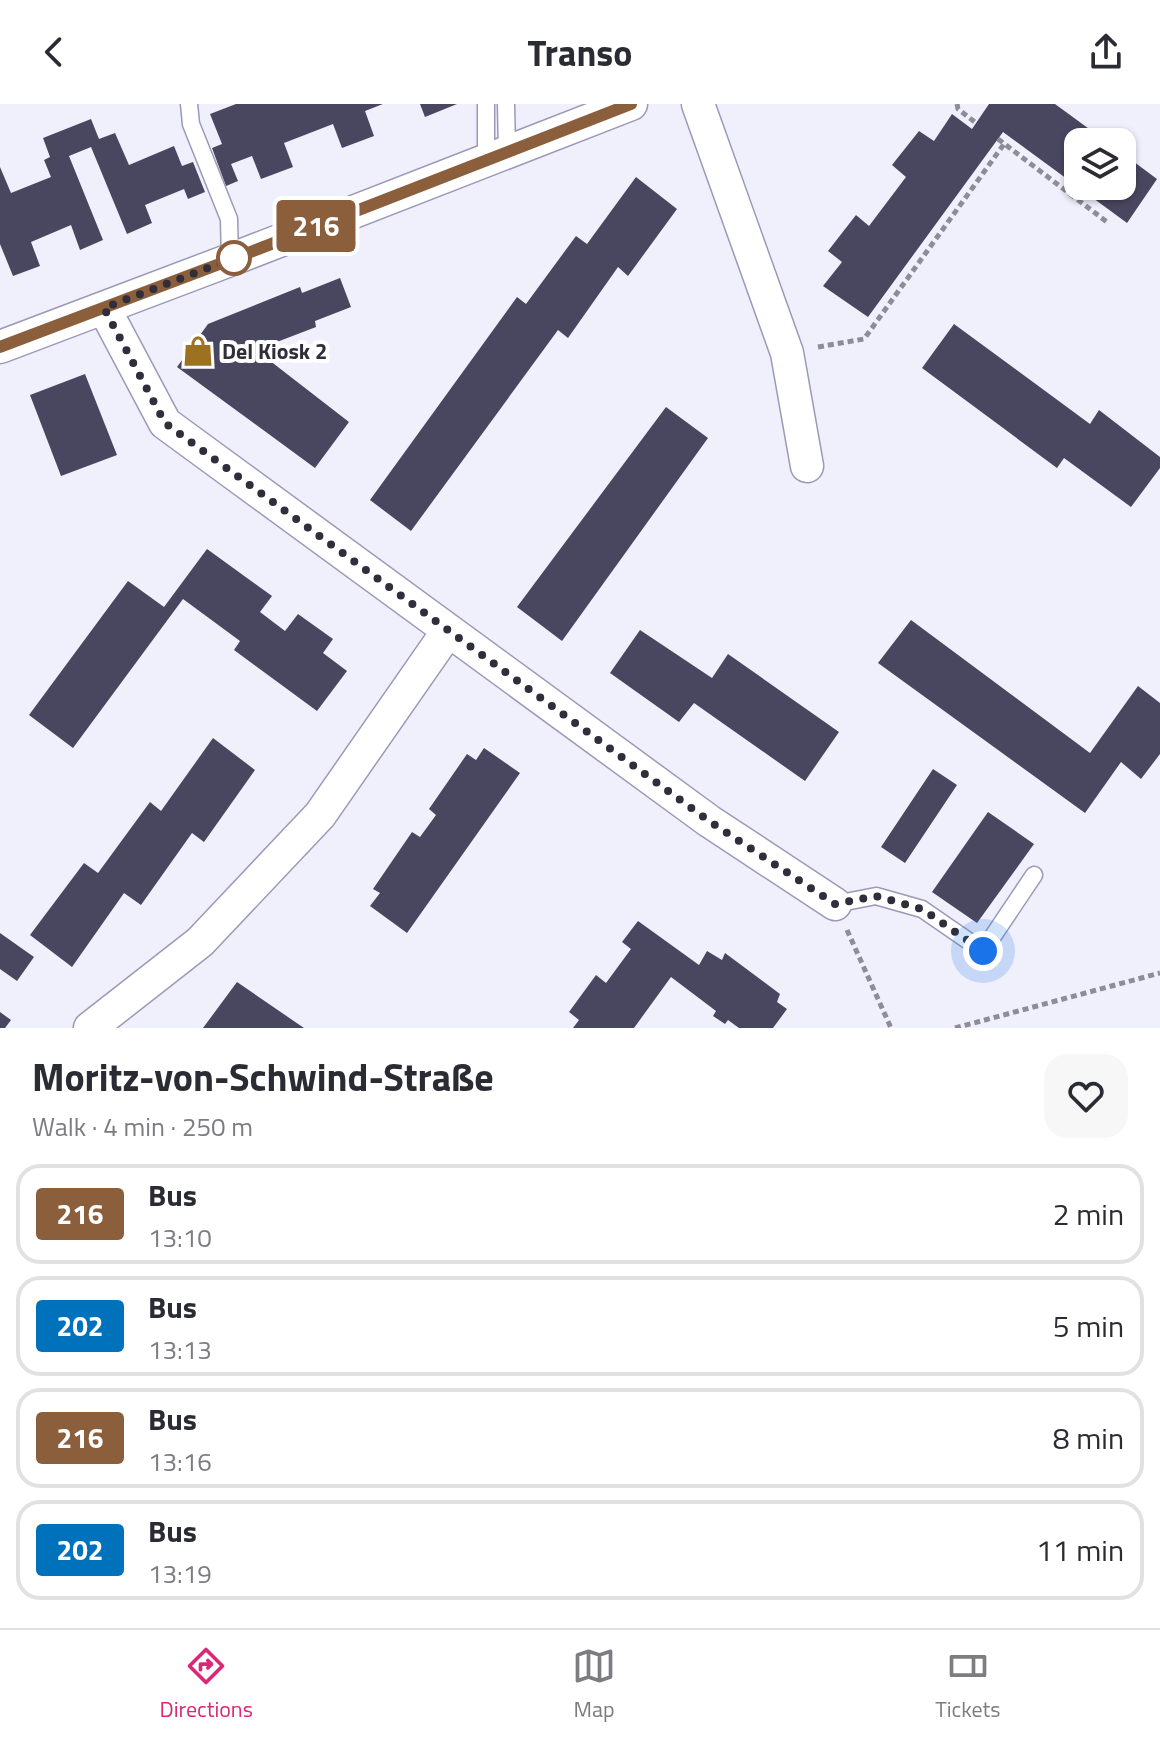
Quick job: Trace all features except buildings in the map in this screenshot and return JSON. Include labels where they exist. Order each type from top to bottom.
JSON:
[{"type":"street","points":[[0,347],[631,104]]},
{"type":"street","points":[[698,104],[787,353],[807,466]]},
{"type":"street","points":[[104,308],[165,423],[709,821],[835,904]]},
{"type":"street","points":[[90,1028],[200,942],[320,815],[448,631]]},
{"type":"lane","points":[[189,104],[191,124],[229,219],[230,260]]},
{"type":"lane","points":[[486,104],[496,156]]},
{"type":"lane","points":[[496,156],[506,104]]},
{"type":"lane","points":[[835,904],[876,896],[922,909],[983,951],[1034,875]]},
{"type":"path","points":[[957,104],[958,109],[976,123]]},
{"type":"path","points":[[998,139],[1107,222]]},
{"type":"path","points":[[787,353],[864,339],[1004,144]]},
{"type":"path","points":[[835,904],[891,1028]]},
{"type":"path","points":[[955,1028],[1160,973]]},
{"type":"bus line","name":"216","points":[[0,347],[631,104]]},
{"type":"place","name":"Del Kiosk 2","points":[[198,351]]},
{"type":"route","points":[[234,258],[104,308],[165,423],[709,821],[835,904],[876,896],[922,909],[983,951]]}]
